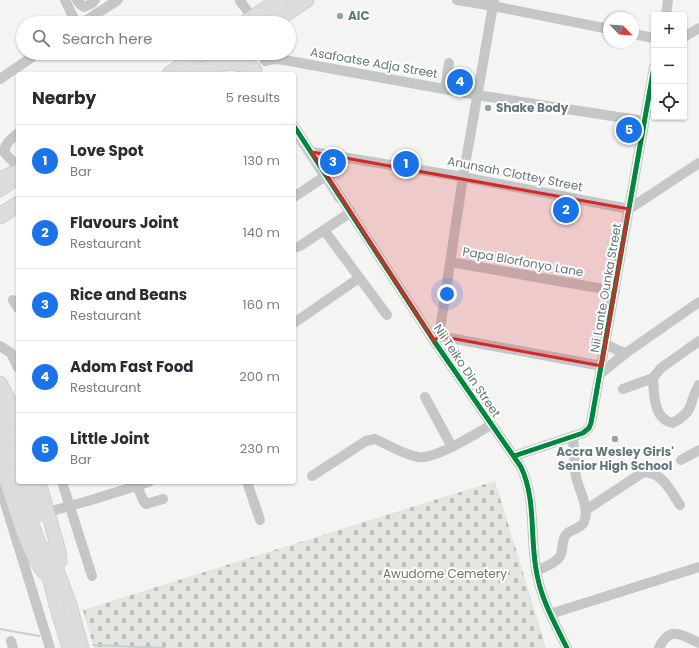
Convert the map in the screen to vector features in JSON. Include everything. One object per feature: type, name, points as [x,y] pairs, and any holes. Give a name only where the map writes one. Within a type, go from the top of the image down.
[{"type":"highway","points":[[261,16],[288,0]]},
{"type":"highway","points":[[282,16],[306,0]]},
{"type":"highway","points":[[258,16],[274,2]]},
{"type":"highway","points":[[173,72],[191,60]]},
{"type":"highway","points":[[198,72],[214,60]]},
{"type":"highway","points":[[199,72],[214,65],[235,62],[259,69]]},
{"type":"highway","points":[[0,180],[16,168]]},
{"type":"highway","points":[[0,216],[16,205]]},
{"type":"main road","points":[[0,190],[16,178]]},
{"type":"main road","points":[[0,208],[16,197]]},
{"type":"main road","points":[[0,383],[16,419]]},
{"type":"main road","points":[[0,407],[16,451]]},
{"type":"main road","points":[[0,433],[16,475]]},
{"type":"main road","points":[[0,461],[35,561],[53,574]]},
{"type":"main road","points":[[20,484],[47,555]]},
{"type":"main road","points":[[28,484],[65,615],[70,628],[82,648]]},
{"type":"main road","points":[[39,484],[59,551],[60,561],[53,574]]},
{"type":"main road","points":[[69,648],[70,628]]},
{"type":"street","points":[[64,0],[72,16]]},
{"type":"street","points":[[77,0],[84,7],[93,2],[98,13]]},
{"type":"street","points":[[93,16],[118,0]]},
{"type":"street","points":[[458,0],[494,3],[603,28]]},
{"type":"street","points":[[666,12],[668,0]]},
{"type":"street","points":[[240,1],[249,16]]},
{"type":"street","points":[[494,3],[463,177],[437,338],[602,370],[699,302]]},
{"type":"street","points":[[687,35],[699,28]]},
{"type":"street","points":[[639,35],[651,37]]},
{"type":"street","points":[[0,79],[28,60]]},
{"type":"street","points":[[249,60],[259,69]]},
{"type":"street","name":"Asafoatse Adja Street","points":[[259,69],[272,60]]},
{"type":"street","name":"Asafoatse Adja Street","points":[[284,60],[477,95],[644,121]]},
{"type":"street","points":[[445,89],[449,63]]},
{"type":"street","name":"Nii Lante Ounka Street","points":[[514,456],[586,431],[591,423],[602,370],[651,84]]},
{"type":"street","name":"Nii Teiko Din Street","points":[[296,129],[437,338],[491,425],[514,456],[525,475],[530,499],[536,571],[542,595],[567,648]]},
{"type":"street","points":[[16,135],[7,142],[4,152],[16,166]]},
{"type":"street","name":"Anunsah Clottey Street","points":[[312,152],[463,177],[629,209]]},
{"type":"street","points":[[629,209],[699,163]]},
{"type":"street","points":[[296,196],[327,175]]},
{"type":"street","points":[[296,247],[351,212]]},
{"type":"street","points":[[324,230],[387,315]]},
{"type":"street","name":"Papa Blorfonyo Lane","points":[[450,262],[615,291]]},
{"type":"street","points":[[296,322],[359,278]]},
{"type":"street","points":[[623,389],[653,378],[661,368],[699,341]]},
{"type":"street","points":[[606,344],[617,350],[626,352]]},
{"type":"street","points":[[0,346],[11,353],[16,364]]},
{"type":"street","points":[[653,378],[655,405],[661,416],[673,423],[690,409],[699,385]]},
{"type":"street","points":[[425,397],[452,447]]},
{"type":"street","points":[[312,476],[366,441],[375,439],[399,451],[419,457],[445,451],[491,425]]},
{"type":"street","points":[[536,571],[551,564],[560,557],[562,545],[566,535],[571,530],[579,528],[585,520],[586,510],[576,477],[573,436]]},
{"type":"street","points":[[681,460],[699,450]]},
{"type":"street","points":[[586,510],[642,473],[646,472],[664,481],[680,506]]},
{"type":"street","points":[[63,484],[92,576]]},
{"type":"street","points":[[48,512],[143,484]]},
{"type":"street","points":[[248,484],[260,520]]},
{"type":"street","points":[[0,486],[50,648]]},
{"type":"street","points":[[137,486],[146,504],[163,499]]},
{"type":"street","points":[[550,614],[699,567]]},
{"type":"street","points":[[659,648],[665,638],[672,634],[681,635],[699,643]]},
{"type":"highlighted area","points":[[312,152],[629,209],[602,366],[439,336],[434,341]]},
{"type":"green space","name":"Awudome Cemetery","points":[[495,481],[546,648],[94,648],[83,610]]},
{"type":"waterway","points":[[296,140],[320,176]]},
{"type":"waterway","points":[[324,181],[337,202]]},
{"type":"waterway","points":[[0,629],[39,636]]},
{"type":"waterway","points":[[93,645],[164,648]]},
{"type":"cycle path","points":[[514,456],[583,433],[589,428],[591,423],[651,84]]},
{"type":"cycle path","points":[[296,129],[434,341],[521,467],[526,479],[531,504],[534,556],[538,579],[548,609],[567,648]]},
{"type":"place","name":"AIC","points":[[340,16]]},
{"type":"place","name":"Adom Fast Food","points":[[460,82]]},
{"type":"place","name":"Shake Body","points":[[488,108]]},
{"type":"place","name":"Little Joint","points":[[629,130]]},
{"type":"place","name":"Rice and Beans","points":[[333,162]]},
{"type":"place","name":"Love Spot","points":[[406,164]]},
{"type":"place","name":"Flavours Joint","points":[[566,210]]},
{"type":"place","name":"Accra Wesley Girls' Senior High School","points":[[615,439]]}]
